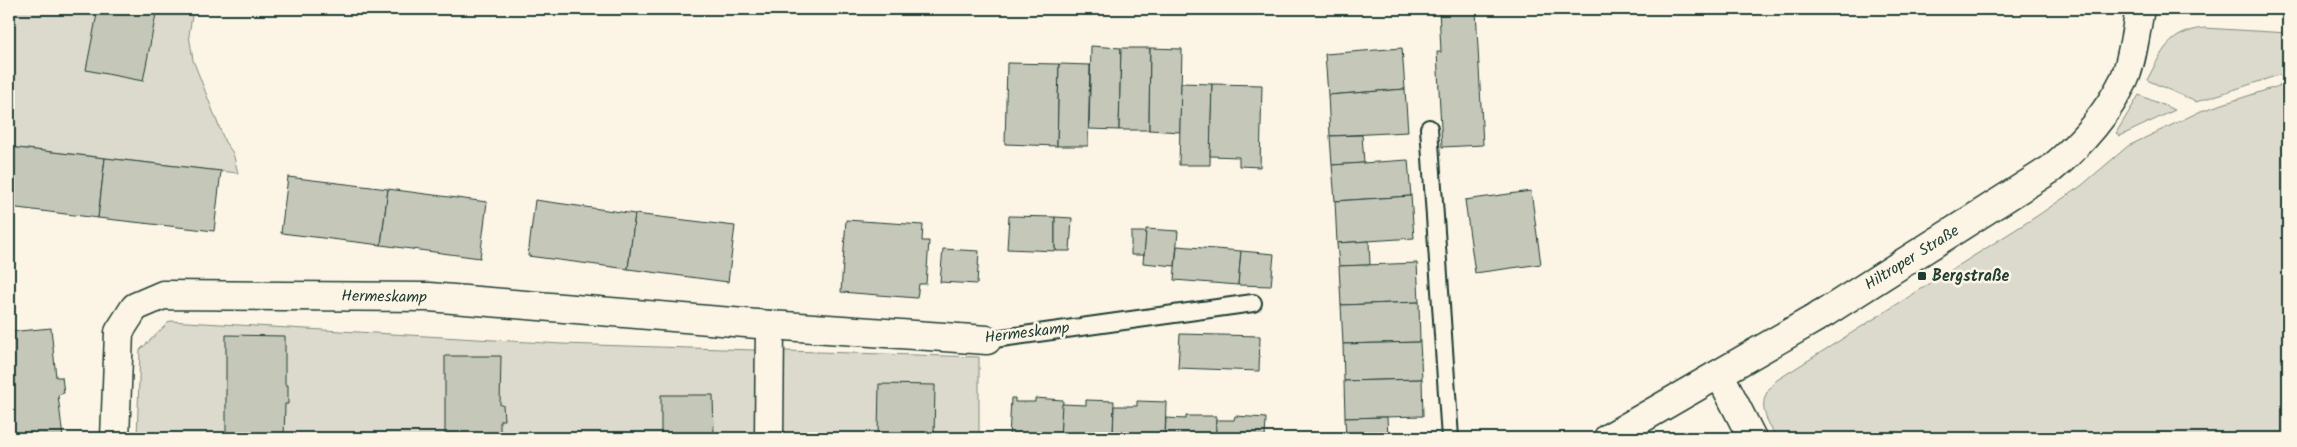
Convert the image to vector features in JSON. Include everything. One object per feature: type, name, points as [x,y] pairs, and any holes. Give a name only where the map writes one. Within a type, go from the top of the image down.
[{"type":"street","name":"Hiltroper Straße","points":[[1608,438],[1720,375],[1911,259],[2050,169],[2076,148],[2099,120],[2124,79],[2140,9]]},
{"type":"street","name":"Hermeskamp","points":[[115,438],[119,332],[135,307],[163,296],[429,298],[987,340]]},
{"type":"street","points":[[769,438],[770,325]]},
{"type":"street","points":[[1720,375],[1752,438]]},
{"type":"lane","points":[[1429,128],[1450,438]]},
{"type":"lane","name":"Hermeskamp","points":[[987,340],[1253,303]]},
{"type":"shaded area","points":[[9,9],[193,9],[189,35],[193,60],[225,142],[233,153],[238,173],[9,147]]},
{"type":"shaded area","points":[[2204,28],[2288,33],[2288,72],[2196,102],[2147,80],[2163,52],[2174,39],[2192,30]]},
{"type":"shaded area","points":[[2288,83],[2288,438],[1777,438],[1765,416],[1764,402],[1770,387],[1777,380],[2037,216],[2081,186],[2128,146],[2201,111]]},
{"type":"shaded area","points":[[2139,95],[2175,110],[2120,136],[2116,133]]},
{"type":"shaded area","points":[[170,321],[562,344],[979,357],[979,438],[137,438],[140,350]]},
{"type":"building","points":[[98,9],[157,9],[143,81],[86,70]]},
{"type":"building","points":[[1439,9],[1476,9],[1483,145],[1442,147],[1437,52],[1441,52]]},
{"type":"building","points":[[1091,46],[1121,48],[1119,130],[1089,129]]},
{"type":"building","points":[[1121,48],[1150,48],[1149,130],[1119,130]]},
{"type":"building","points":[[1150,48],[1182,49],[1180,132],[1149,130]]},
{"type":"building","points":[[1402,48],[1405,89],[1328,95],[1325,54]]},
{"type":"building","points":[[1007,63],[1059,64],[1057,146],[1005,144]]},
{"type":"building","points":[[1059,64],[1090,65],[1088,146],[1057,146]]},
{"type":"building","points":[[1181,83],[1212,84],[1210,165],[1179,165]]},
{"type":"building","points":[[1212,84],[1262,85],[1260,167],[1239,166],[1239,157],[1210,156]]},
{"type":"building","points":[[1405,89],[1408,132],[1330,136],[1328,95]]},
{"type":"building","points":[[1362,135],[1364,163],[1332,165],[1330,136]]},
{"type":"building","points":[[9,147],[105,158],[98,218],[9,207]]},
{"type":"building","points":[[105,158],[221,171],[214,231],[98,218]]},
{"type":"building","points":[[1408,160],[1411,196],[1335,201],[1332,165]]},
{"type":"building","points":[[288,177],[388,189],[381,245],[281,233]]},
{"type":"building","points":[[388,189],[487,202],[480,258],[381,245]]},
{"type":"building","points":[[1531,191],[1541,264],[1475,273],[1465,200]]},
{"type":"building","points":[[1411,196],[1414,238],[1337,243],[1335,201]]},
{"type":"building","points":[[535,200],[635,214],[628,269],[528,256]]},
{"type":"building","points":[[635,214],[735,226],[728,282],[628,269]]},
{"type":"building","points":[[1009,216],[1055,217],[1055,248],[1057,251],[1007,249]]},
{"type":"building","points":[[1055,217],[1072,218],[1070,251],[1057,251],[1055,248]]},
{"type":"building","points":[[846,220],[923,225],[922,241],[929,241],[926,284],[919,284],[917,298],[841,292]]},
{"type":"building","points":[[1146,229],[1178,231],[1175,266],[1143,263]]},
{"type":"building","points":[[1131,232],[1146,232],[1144,255],[1131,255]]},
{"type":"building","points":[[1369,241],[1370,265],[1339,266],[1337,243]]},
{"type":"building","points":[[1177,246],[1241,251],[1238,285],[1174,280]]},
{"type":"building","points":[[943,249],[979,251],[977,284],[940,282]]},
{"type":"building","points":[[1241,251],[1274,254],[1271,286],[1238,285]]},
{"type":"building","points":[[1417,263],[1419,302],[1341,305],[1339,266]]},
{"type":"building","points":[[1419,302],[1420,342],[1343,344],[1341,305]]},
{"type":"building","points":[[51,328],[56,377],[62,377],[64,393],[58,395],[63,438],[9,438],[9,332]]},
{"type":"building","points":[[1180,334],[1260,336],[1259,371],[1178,368]]},
{"type":"building","points":[[226,335],[285,336],[285,385],[288,385],[288,404],[285,404],[284,438],[226,438]]},
{"type":"building","points":[[1420,342],[1422,379],[1344,381],[1343,344]]},
{"type":"building","points":[[445,356],[501,356],[500,405],[503,405],[504,420],[500,420],[500,438],[445,438]]},
{"type":"building","points":[[1422,379],[1423,416],[1345,418],[1344,381]]},
{"type":"building","points":[[879,384],[935,385],[934,438],[874,438],[874,435],[878,435]]},
{"type":"building","points":[[661,395],[713,395],[714,436],[716,438],[661,438]]},
{"type":"building","points":[[1011,398],[1015,398],[1015,402],[1035,402],[1035,398],[1063,400],[1060,438],[1009,438]]},
{"type":"building","points":[[1086,400],[1114,401],[1113,438],[1060,438],[1062,404],[1086,405]]},
{"type":"building","points":[[1137,401],[1166,402],[1165,438],[1113,438],[1114,406],[1137,406]]},
{"type":"building","points":[[1186,416],[1216,416],[1216,438],[1165,438],[1166,418],[1186,419]]},
{"type":"building","points":[[1235,416],[1266,418],[1265,438],[1216,438],[1216,420],[1234,420]]},
{"type":"building","points":[[1387,417],[1388,438],[1346,438],[1345,418]]},
{"type":"place","name":"Bergstraße","points":[[1922,276]]}]
